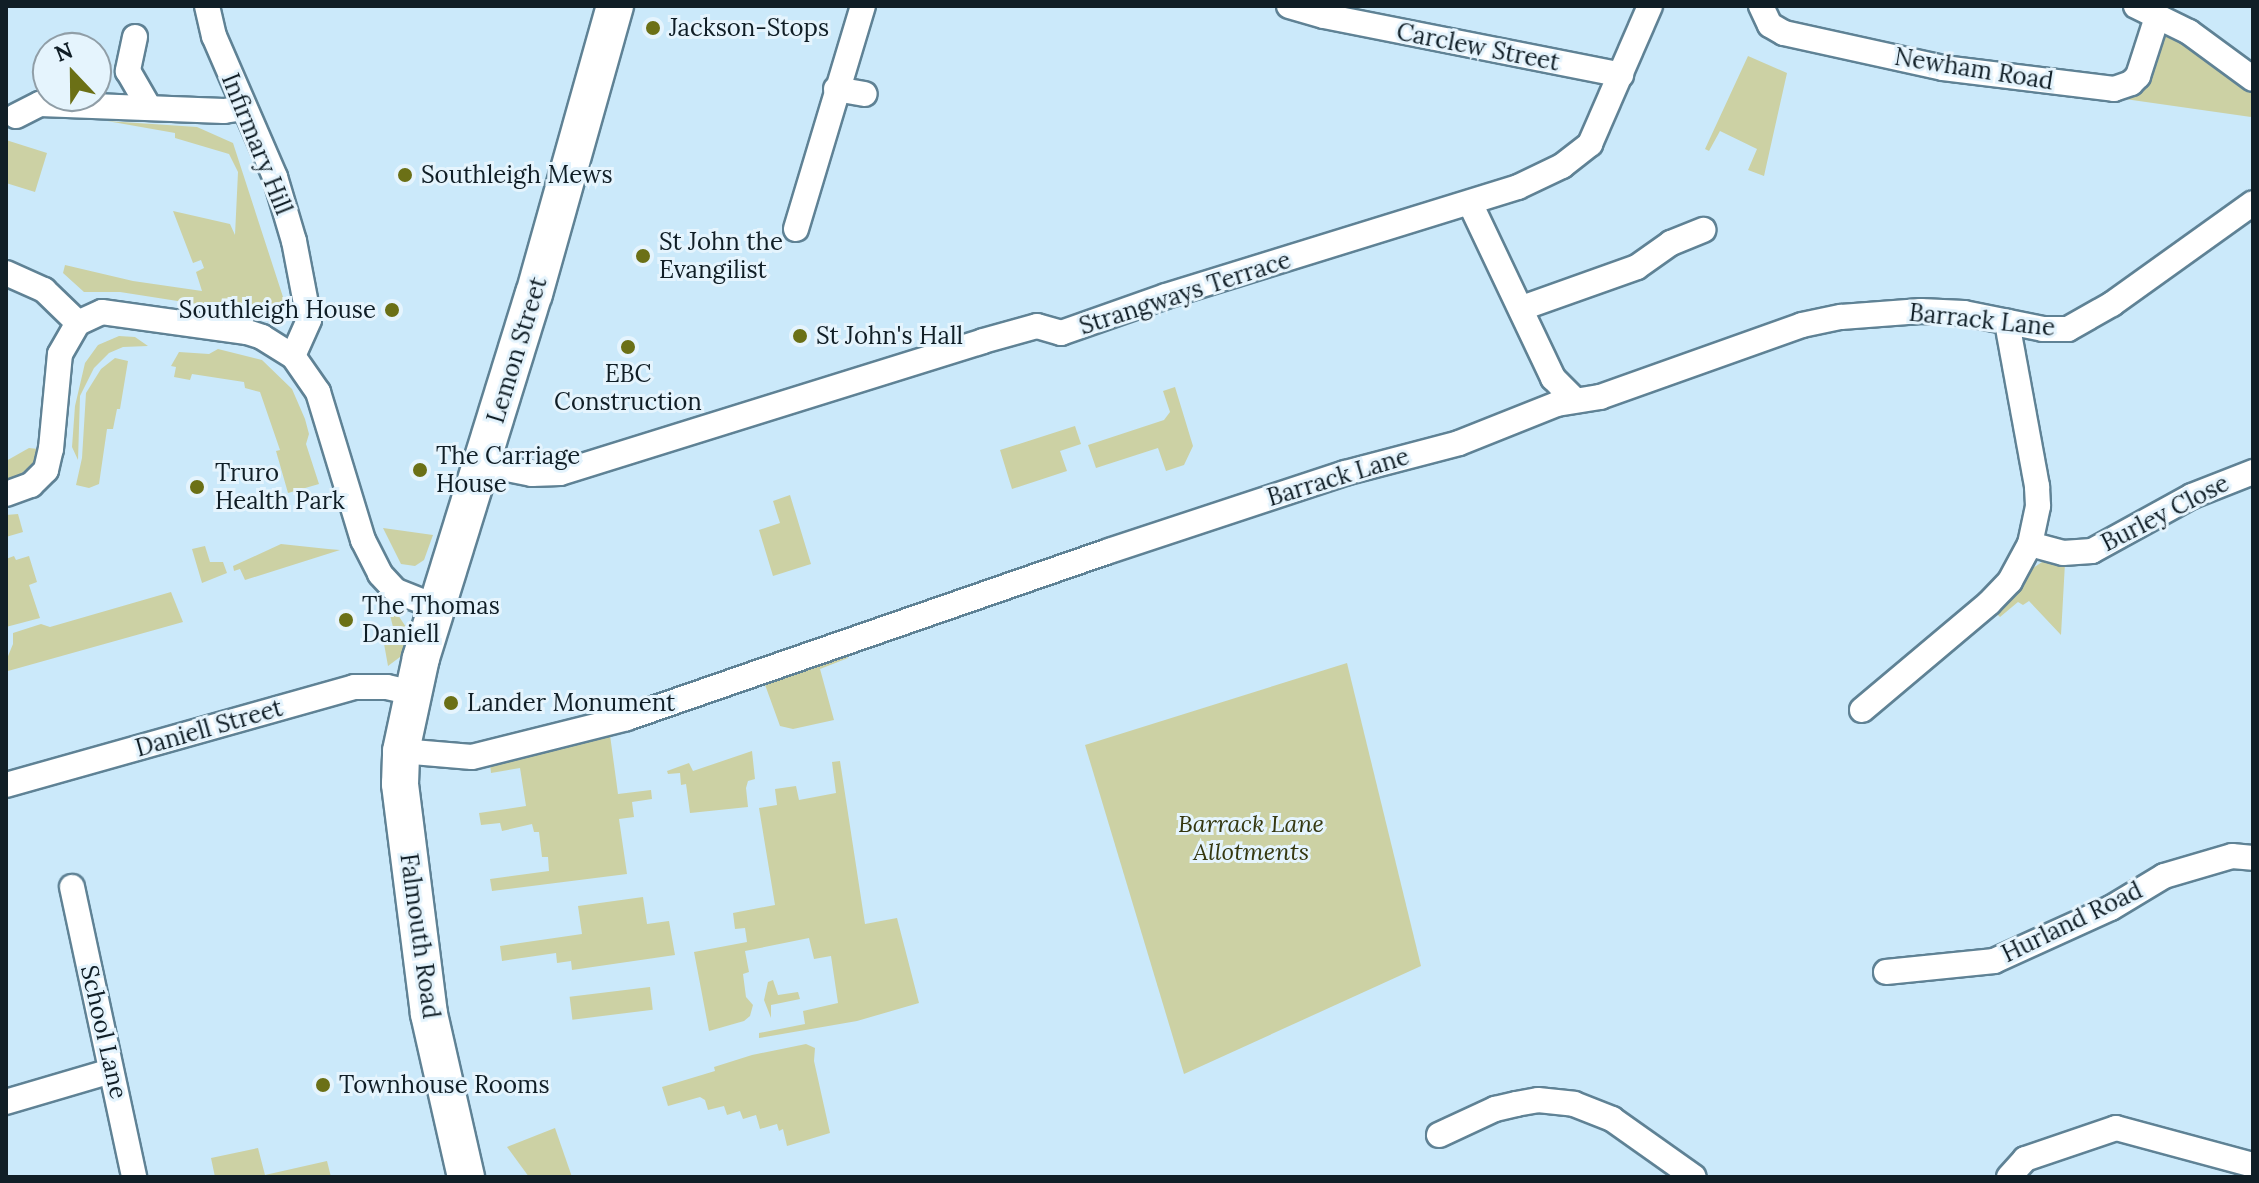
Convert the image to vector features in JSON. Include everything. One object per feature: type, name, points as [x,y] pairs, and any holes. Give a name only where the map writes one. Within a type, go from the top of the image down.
[{"type":"street","name":"Infirmary Hill","points":[[207,6],[214,36],[275,177],[309,307],[307,328],[293,356]]},
{"type":"street","name":"Lemon Street","points":[[414,693],[615,6]]},
{"type":"street","points":[[796,229],[863,6]]},
{"type":"street","name":"Carclew Street","points":[[1289,6],[1324,16],[1621,75]]},
{"type":"street","name":"Strangways Terrace","points":[[482,464],[532,474],[560,473],[983,341],[1037,326],[1061,333],[1166,296],[1518,187],[1562,166],[1590,144],[1650,6]]},
{"type":"street","name":"Newham Road","points":[[1761,6],[1770,25],[1784,33],[1943,68],[2114,89],[2131,83],[2138,76],[2146,12],[2189,32],[2253,79]]},
{"type":"street","points":[[135,37],[128,71],[148,105]]},
{"type":"street","points":[[836,89],[865,94]]},
{"type":"street","points":[[16,116],[40,104],[148,105],[224,111],[244,108]]},
{"type":"street","points":[[1470,203],[1553,378],[1574,399]]},
{"type":"street","name":"Barrack Lane","points":[[401,751],[472,757],[627,718],[1306,486],[1415,452],[1459,443],[1574,399],[1600,397],[1786,330],[1841,317],[1921,311],[1964,313],[2055,331],[2082,323],[2253,203]]},
{"type":"street","points":[[1522,308],[1637,267],[1671,243],[1704,230]]},
{"type":"street","points":[[6,273],[44,290],[78,323]]},
{"type":"street","points":[[6,494],[31,485],[46,470],[51,449],[60,354],[78,323],[102,312],[247,332],[262,337],[293,356],[318,392],[353,512],[374,564],[396,591],[439,608]]},
{"type":"street","points":[[1862,710],[1989,603],[2010,581],[2030,544],[2038,506],[2037,486],[2007,322]]},
{"type":"street","name":"Burley Close","points":[[2030,544],[2063,553],[2092,551],[2192,496],[2253,472]]},
{"type":"street","name":"Daniell Street","points":[[6,785],[354,687],[387,687],[414,693]]},
{"type":"street","name":"Falmouth Road","points":[[414,693],[401,751],[402,796],[429,1014],[466,1177]]},
{"type":"street","name":"Hurland Road","points":[[1886,972],[1994,961],[2111,908],[2164,876],[2232,856],[2253,858]]},
{"type":"street","name":"School Lane","points":[[72,887],[134,1177]]},
{"type":"street","points":[[6,1102],[111,1071]]},
{"type":"street","points":[[1439,1135],[1495,1109],[1538,1100],[1557,1101],[1590,1108],[1612,1119],[1694,1177]]},
{"type":"street","points":[[2009,1177],[2025,1159],[2116,1128],[2253,1165]]},
{"type":"green space","points":[[2170,33],[2253,90],[2251,117],[2118,98],[2162,36]]},
{"type":"green space","points":[[1748,56],[1787,73],[1764,176],[1748,170],[1757,149],[1720,131],[1709,151],[1705,149]]},
{"type":"green space","points":[[107,121],[197,127],[233,143],[284,300],[279,314],[274,316],[120,292],[84,292],[63,273],[65,265],[133,281],[202,291],[196,272],[204,268],[201,260],[193,263],[173,211],[230,224],[235,235],[238,172],[229,154],[175,138],[175,133]]},
{"type":"green space","points":[[6,140],[47,153],[35,192],[6,183]]},
{"type":"green space","points":[[119,336],[135,337],[148,346],[123,347],[109,353],[94,368],[80,396],[78,460],[72,447],[75,406],[85,363],[98,345]]},
{"type":"green space","points":[[218,349],[262,360],[292,389],[305,419],[309,434],[306,444],[319,484],[288,493],[276,451],[280,450],[260,392],[245,388],[244,382],[192,374],[190,380],[174,377],[176,367],[171,366],[179,352],[209,354]]},
{"type":"green space","points":[[115,358],[128,361],[120,409],[117,409],[113,429],[107,429],[99,484],[89,488],[76,485],[82,458],[86,393],[101,369]]},
{"type":"green space","points":[[1175,387],[1193,446],[1184,465],[1166,471],[1158,448],[1096,468],[1088,445],[1164,420],[1170,412],[1163,391]]},
{"type":"green space","points":[[1075,426],[1081,444],[1060,451],[1067,471],[1012,489],[1000,450]]},
{"type":"green space","points":[[29,448],[38,449],[34,462],[19,476],[6,480],[6,461]]},
{"type":"green space","points":[[790,495],[811,564],[773,576],[759,530],[780,523],[773,501]]},
{"type":"green space","points":[[18,514],[23,532],[6,537],[6,515]]},
{"type":"green space","points":[[383,528],[433,535],[424,560],[415,566],[401,564]]},
{"type":"green space","points":[[281,544],[340,550],[245,580],[240,569],[234,571],[233,566]]},
{"type":"green space","points":[[205,546],[210,562],[223,562],[227,573],[202,583],[192,549]]},
{"type":"green space","points":[[14,556],[16,560],[29,556],[37,582],[29,585],[40,618],[6,627],[6,559]]},
{"type":"green space","points":[[2042,562],[2065,563],[2061,635],[2029,601],[2023,605],[2018,602],[2000,617],[1996,613],[2016,592],[2030,570]]},
{"type":"green space","points":[[171,592],[183,622],[8,671],[6,661],[13,644],[13,633],[41,624],[50,627]]},
{"type":"green space","points":[[396,612],[408,630],[409,639],[400,657],[388,666],[383,638],[395,635],[390,615]]},
{"type":"green space","points":[[845,651],[848,658],[820,669],[834,720],[793,729],[780,726],[764,682]]},
{"type":"green space","name":"Barrack Lane Allotments","points":[[1347,663],[1421,966],[1184,1074],[1085,745]]},
{"type":"green space","points":[[610,735],[618,794],[651,790],[652,799],[632,802],[634,817],[619,819],[627,874],[492,891],[490,879],[549,871],[548,857],[542,857],[539,832],[534,832],[532,824],[502,831],[500,823],[481,825],[479,813],[526,806],[520,768],[491,773],[490,763]]},
{"type":"green space","points":[[752,751],[755,779],[748,781],[746,788],[748,807],[690,813],[686,784],[681,785],[680,773],[668,774],[667,771],[689,763],[693,771]]},
{"type":"green space","points":[[840,761],[865,924],[897,918],[919,1003],[857,1021],[759,1038],[759,1033],[805,1024],[803,1011],[838,1003],[831,956],[814,959],[809,938],[745,951],[749,972],[743,974],[746,997],[753,1005],[750,1016],[744,1021],[709,1031],[694,952],[747,942],[745,928],[735,929],[733,913],[775,905],[759,808],[777,805],[775,789],[796,786],[799,800],[836,793],[832,762]]},
{"type":"green space","points":[[643,897],[647,924],[669,921],[675,955],[572,970],[571,961],[557,963],[556,953],[502,961],[500,946],[582,934],[578,906]]},
{"type":"green space","points":[[773,980],[778,995],[798,992],[800,999],[771,1005],[771,1018],[764,1000],[768,982]]},
{"type":"green space","points":[[650,987],[653,1010],[572,1020],[570,997]]},
{"type":"green space","points":[[806,1044],[815,1048],[814,1061],[830,1133],[787,1146],[783,1129],[779,1131],[777,1124],[760,1129],[756,1115],[743,1119],[740,1111],[727,1115],[724,1106],[708,1110],[705,1100],[700,1097],[668,1106],[662,1087],[715,1071],[714,1067],[752,1055]]},
{"type":"green space","points":[[555,1128],[572,1177],[529,1177],[507,1147]]},
{"type":"green space","points":[[258,1148],[265,1175],[327,1161],[331,1177],[215,1177],[211,1158]]},
{"type":"place","name":"Jackson-Stops","points":[[653,28]]},
{"type":"place","name":"Southleigh Mews","points":[[405,175]]},
{"type":"place","name":"St John the Evangilist","points":[[643,256]]},
{"type":"place","name":"Southleigh House","points":[[392,310]]},
{"type":"place","name":"St John's Hall","points":[[800,336]]},
{"type":"place","name":"EBC Construction","points":[[628,347]]},
{"type":"place","name":"The Carriage House","points":[[420,470]]},
{"type":"place","name":"Truro Health Park","points":[[197,487]]},
{"type":"place","name":"The Thomas Daniell","points":[[346,620]]},
{"type":"place","name":"Lander Monument","points":[[451,703]]},
{"type":"place","name":"Townhouse Rooms","points":[[323,1085]]}]
